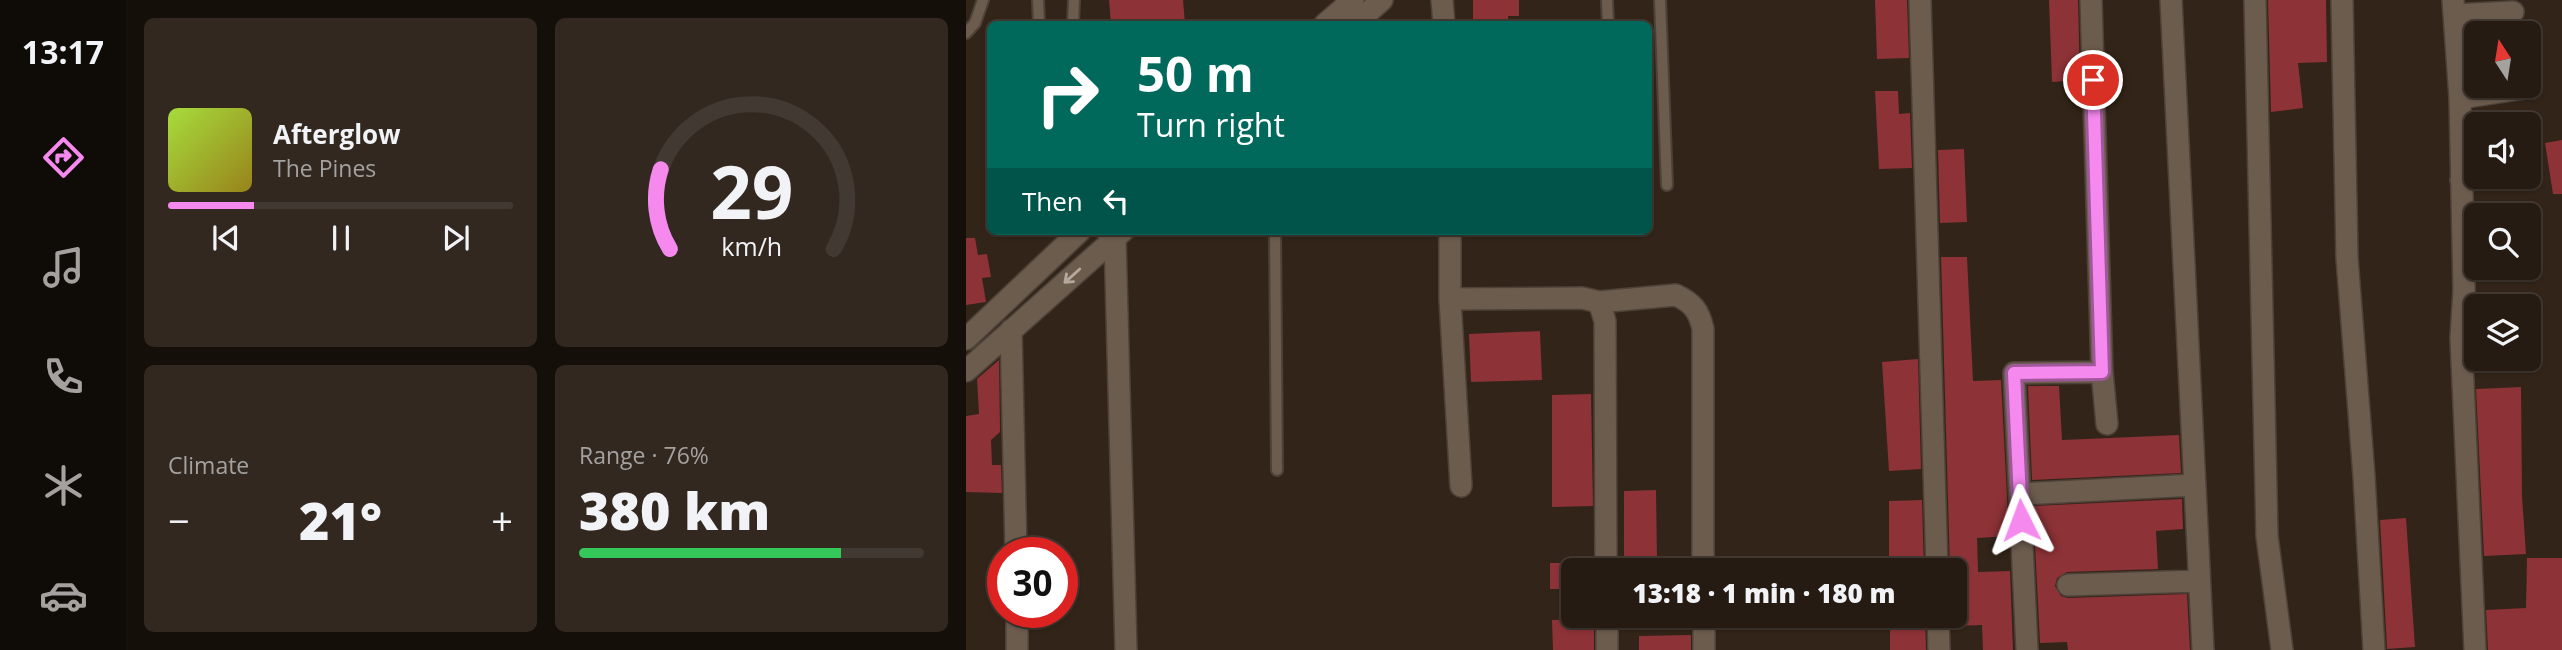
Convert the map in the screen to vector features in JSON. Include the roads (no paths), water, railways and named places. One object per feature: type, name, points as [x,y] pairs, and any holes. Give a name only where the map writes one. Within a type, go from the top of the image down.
[{"type":"street","points":[[1328,21],[1353,0]]},
{"type":"street","points":[[1358,21],[1382,0]]},
{"type":"street","points":[[1442,0],[1444,21]]},
{"type":"street","points":[[1920,0],[1937,558]]},
{"type":"street","points":[[2091,0],[2102,372],[2107,424]]},
{"type":"street","points":[[2178,0],[2171,0],[2203,650]]},
{"type":"street","points":[[2255,0],[2267,536],[2282,650]]},
{"type":"street","points":[[2342,0],[2347,258],[2374,650]]},
{"type":"street","points":[[2465,294],[2460,98],[2453,7],[2513,12]]},
{"type":"street","points":[[2460,98],[2464,97]]},
{"type":"street","points":[[966,339],[1074,235]]},
{"type":"street","points":[[966,371],[1113,235]]},
{"type":"street","points":[[1115,235],[1126,650]]},
{"type":"street","points":[[1450,235],[1450,299],[1461,486]]},
{"type":"street","points":[[1450,299],[1582,298],[1599,302],[1676,295],[1688,300],[1699,311],[1703,329],[1703,558]]},
{"type":"street","points":[[1599,302],[1605,321],[1606,558]]},
{"type":"street","points":[[1011,330],[1016,537]]},
{"type":"street","points":[[2470,371],[2475,650]]},
{"type":"street","points":[[2027,650],[2014,373],[2102,372]]},
{"type":"street","points":[[2020,494],[2195,485]]},
{"type":"street","points":[[2068,585],[2199,581]]},
{"type":"street","points":[[1017,628],[1017,650]]},
{"type":"street","points":[[1607,628],[1607,650]]},
{"type":"street","points":[[1703,628],[1704,650]]},
{"type":"street","points":[[1938,628],[1939,650]]},
{"type":"lane","points":[[966,33],[975,23],[983,0]]},
{"type":"lane","points":[[1038,0],[1039,21]]},
{"type":"lane","points":[[1073,21],[1074,0]]},
{"type":"lane","points":[[1607,0],[1608,21]]},
{"type":"lane","points":[[1660,0],[1667,186]]},
{"type":"lane","points":[[1275,235],[1277,470]]}]
